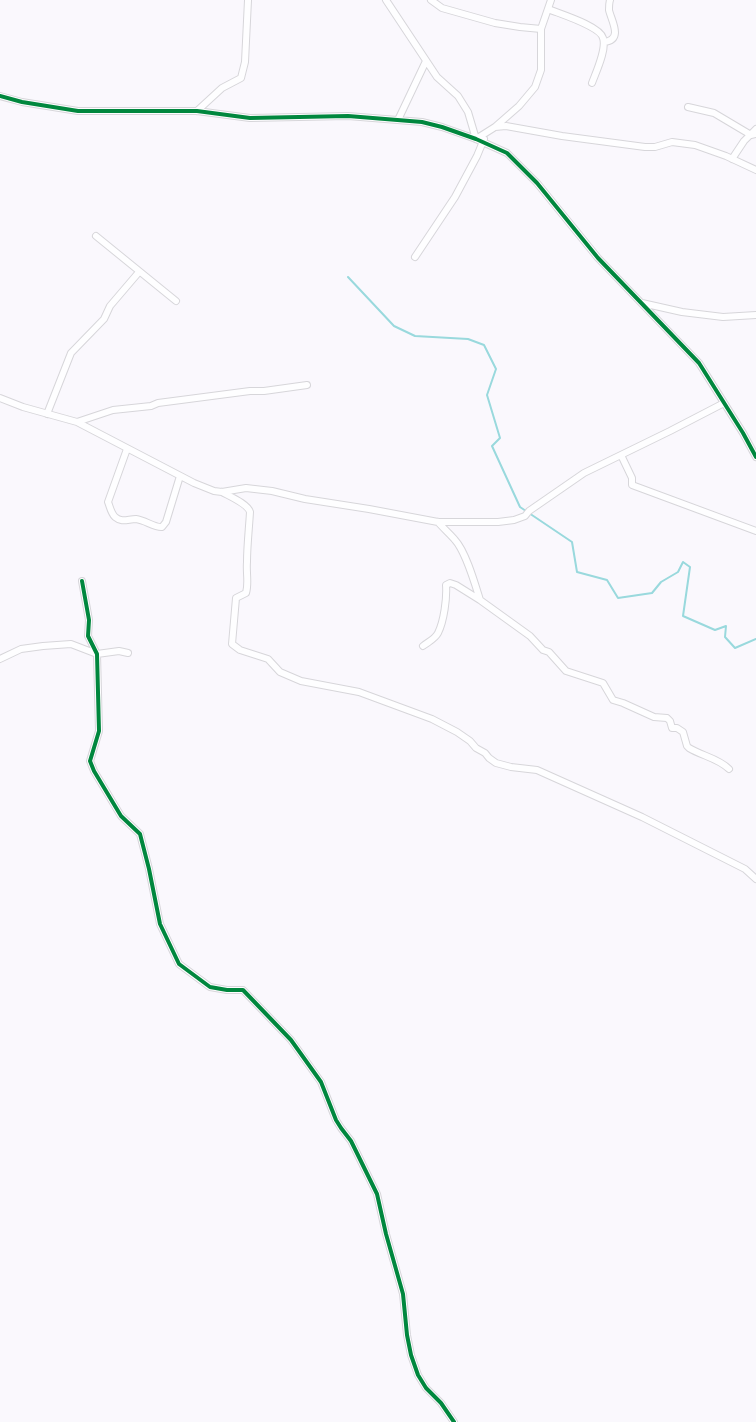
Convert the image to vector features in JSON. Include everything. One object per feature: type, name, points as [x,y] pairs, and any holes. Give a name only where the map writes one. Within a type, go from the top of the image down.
[{"type":"street","points":[[197,110],[222,88],[241,78],[245,62],[248,0]]},
{"type":"street","points":[[386,0],[437,77],[458,96],[468,112],[476,139]]},
{"type":"street","points":[[431,0],[442,8],[495,24],[541,29]]},
{"type":"street","points":[[476,139],[495,127],[519,106],[535,88],[541,70],[541,29],[552,0]]},
{"type":"street","points":[[604,42],[608,42],[615,32],[615,25],[609,10],[610,0]]},
{"type":"street","points":[[548,9],[599,31],[603,36],[603,51],[592,83]]},
{"type":"street","points":[[398,120],[426,61]]},
{"type":"street","points":[[0,96],[22,102],[78,111],[197,110],[250,118],[348,116],[422,122],[442,126],[507,153],[537,183],[598,258],[699,363],[756,457]]},
{"type":"street","points":[[688,107],[714,113],[754,135]]},
{"type":"street","points":[[495,127],[506,126],[562,136],[645,147],[672,142],[695,145],[756,170]]},
{"type":"street","points":[[732,159],[744,142],[754,135],[756,129]]},
{"type":"street","points":[[415,257],[455,197],[488,132]]},
{"type":"street","points":[[96,236],[176,301]]},
{"type":"street","points":[[47,414],[71,353],[104,319],[110,306],[139,272]]},
{"type":"street","points":[[642,303],[682,312],[723,317],[756,316]]},
{"type":"street","points":[[77,422],[113,410],[151,406],[158,403],[250,391],[264,391],[307,386]]},
{"type":"street","points":[[0,398],[47,414],[77,422],[180,476],[214,491],[222,492],[246,488],[272,491],[305,499],[438,522],[498,522],[514,520],[527,514],[584,472],[621,455],[724,402]]},
{"type":"street","points":[[127,449],[108,502],[115,517],[125,521],[135,519],[148,522],[158,528],[162,527],[166,522],[180,476]]},
{"type":"street","points":[[621,455],[632,478],[632,485],[756,532]]},
{"type":"street","points":[[222,492],[245,506],[250,512],[246,569],[248,587],[246,593],[236,598],[232,644],[240,650],[268,659],[280,672],[301,681],[359,692],[432,719],[457,732],[496,763],[511,767],[537,770],[544,773],[642,817],[745,869],[756,879]]},
{"type":"street","points":[[438,522],[459,546],[480,600]]},
{"type":"street","points":[[82,581],[89,620],[88,636],[97,654],[99,730],[90,760],[94,770],[121,816],[140,834],[160,924],[178,964],[210,987],[227,990],[243,990],[291,1040],[321,1082],[336,1120],[351,1142],[377,1194],[386,1234],[404,1294],[407,1335],[411,1355],[418,1375],[426,1388],[441,1403],[454,1422]]},
{"type":"street","points":[[423,646],[438,634],[447,595],[446,585],[450,583],[456,585],[480,600],[530,636],[543,650],[549,652],[566,671],[602,683],[613,700],[654,717],[667,718],[670,721],[672,728],[676,728],[682,732],[689,748],[724,764],[729,769]]},
{"type":"street","points":[[0,659],[21,649],[72,644],[97,654],[119,651],[128,653]]},
{"type":"waterway","points":[[348,277],[394,326],[415,336],[468,339],[484,345],[496,369],[487,395],[500,438],[492,446],[520,507],[572,542],[577,572],[607,580],[618,598],[652,593],[661,582],[678,572],[683,562],[690,567],[683,616],[715,630],[726,626],[725,637],[735,648],[756,639]]},
{"type":"cycle path","points":[[0,96],[22,102],[78,111],[197,111],[250,118],[348,116],[422,122],[442,127],[476,139],[507,153],[537,183],[598,258],[699,363],[743,433],[756,457]]},
{"type":"cycle path","points":[[82,581],[89,620],[88,636],[97,654],[99,731],[90,761],[94,771],[121,816],[140,834],[160,924],[179,964],[210,987],[227,990],[243,990],[291,1040],[321,1082],[336,1120],[351,1141],[377,1194],[386,1234],[403,1294],[407,1335],[411,1355],[418,1375],[426,1388],[441,1403],[454,1422]]}]
